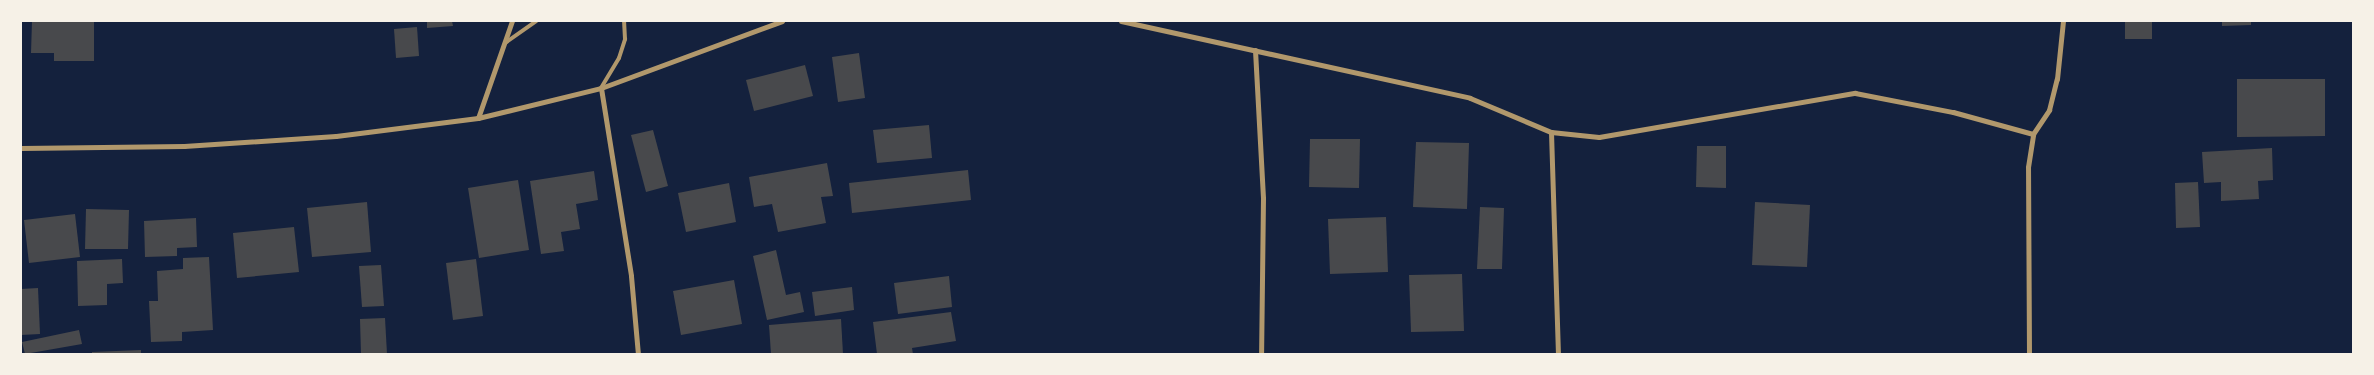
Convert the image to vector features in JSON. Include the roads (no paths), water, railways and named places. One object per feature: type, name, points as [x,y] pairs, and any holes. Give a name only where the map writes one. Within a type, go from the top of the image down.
[{"type":"street","points":[[478,118],[512,21]]},
{"type":"street","points":[[21,148],[194,145],[336,136],[478,118],[601,88],[782,21]]},
{"type":"street","points":[[1121,21],[1470,98],[1551,132],[1599,137],[1646,132],[1814,97],[1855,93],[2033,134]]},
{"type":"street","points":[[2029,354],[2028,168],[2033,134],[2053,95],[2063,21]]},
{"type":"street","points":[[1255,50],[1263,198],[1261,354]]},
{"type":"street","points":[[601,88],[628,256],[638,354]]},
{"type":"street","points":[[1551,132],[1558,354]]},
{"type":"lane","points":[[503,44],[536,21]]},
{"type":"lane","points":[[601,88],[619,58],[624,21]]}]
